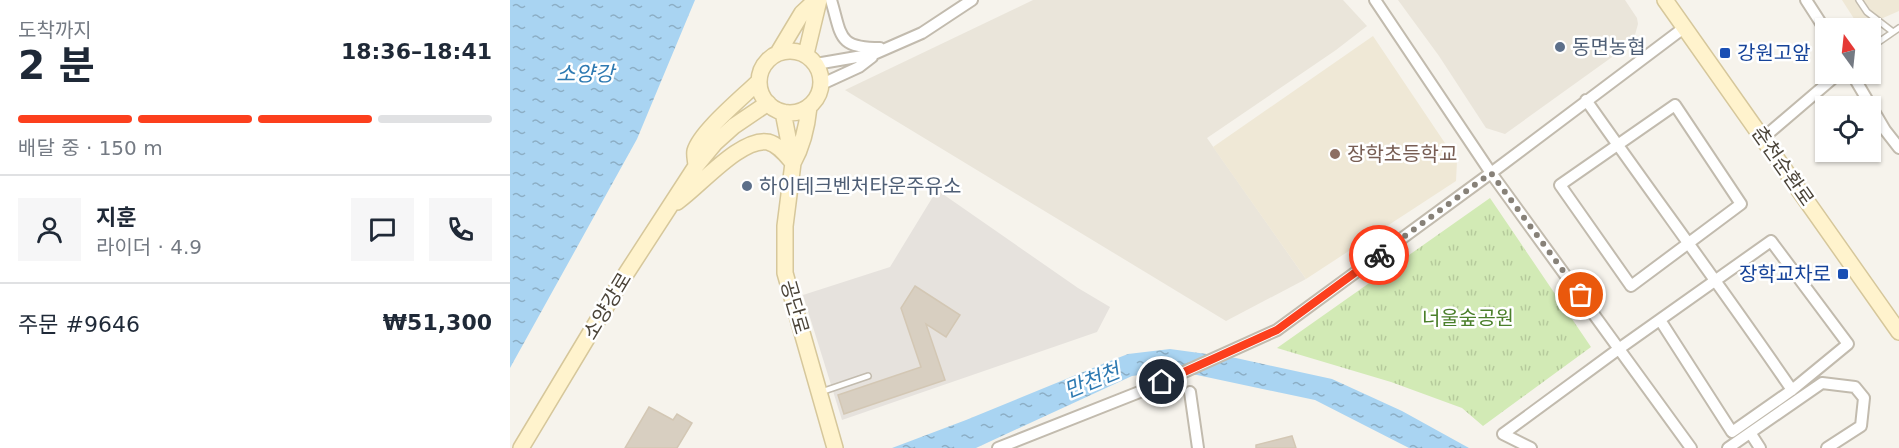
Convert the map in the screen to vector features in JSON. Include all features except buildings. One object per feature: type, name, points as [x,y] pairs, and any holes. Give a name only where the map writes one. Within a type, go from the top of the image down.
[{"type":"street","points":[[778,53],[792,50],[811,59],[820,70],[822,84],[818,97],[809,107],[797,112],[783,112],[768,103],[762,95],[759,81],[762,67],[778,53],[802,13],[817,0]]},
{"type":"street","points":[[811,59],[817,0]]},
{"type":"street","points":[[831,0],[837,27],[846,41],[851,45],[864,48],[887,48]]},
{"type":"street","points":[[822,84],[859,68],[874,54],[922,33],[972,0]]},
{"type":"street","points":[[1375,0],[1491,173],[1691,448]]},
{"type":"street","name":"춘천순환로","points":[[1665,0],[1899,332]]},
{"type":"street","points":[[1806,0],[1818,18]]},
{"type":"street","points":[[998,448],[1142,391],[1277,330],[1685,27]]},
{"type":"street","points":[[811,59],[874,54]]},
{"type":"street","name":"소양강로","points":[[696,166],[695,152],[713,125],[759,81]]},
{"type":"street","points":[[1763,138],[1826,84]]},
{"type":"street","points":[[1858,84],[1885,130],[1899,148]]},
{"type":"street","points":[[1586,100],[1688,244],[1716,279],[1792,390]]},
{"type":"street","name":"소양강로","points":[[521,448],[622,280],[696,166],[715,143],[734,126],[768,103]]},
{"type":"street","points":[[1675,105],[1741,204],[1630,286],[1560,185],[1617,144],[1675,105]]},
{"type":"street","name":"공단로","points":[[792,163],[804,136],[809,107]]},
{"type":"street","name":"공단로","points":[[783,112],[792,163],[785,226],[785,273],[835,448]]},
{"type":"street","points":[[671,206],[694,190],[726,160],[747,145],[757,141],[773,144],[792,163]]},
{"type":"street","points":[[1531,448],[1503,434],[1620,348],[1771,241],[1848,344],[1792,390],[1732,432],[1660,320]]},
{"type":"street","points":[[1728,448],[1822,383],[1855,387],[1864,398],[1861,426],[1827,448]]},
{"type":"street","points":[[1190,392],[1198,448]]},
{"type":"street","points":[[1751,434],[1760,448]]},
{"type":"lane","points":[[1859,0],[1867,12],[1896,30],[1881,40]]},
{"type":"lane","points":[[819,393],[868,376]]},
{"type":"shaded area","points":[[1033,0],[1343,0],[1367,26],[1336,50],[1207,138],[1306,279],[1226,321],[845,90]]},
{"type":"shaded area","points":[[1398,0],[1625,0],[1637,18],[1638,24],[1633,42],[1505,134],[1486,128],[1439,56]]},
{"type":"shaded area","points":[[1842,0],[1899,0],[1899,11],[1881,19],[1854,18]]},
{"type":"shaded area","name":"장학초등학교","points":[[1373,36],[1457,161],[1456,181],[1306,279],[1213,147]]},
{"type":"shaded area","points":[[937,190],[1078,288],[1110,307],[1097,332],[842,420],[803,295],[890,267]]},
{"type":"green space","name":"너울숲공원","points":[[1490,198],[1591,347],[1483,426],[1462,408],[1391,382],[1277,348]]},
{"type":"water","name":"소양강","points":[[510,0],[695,0],[637,139],[510,368]]},
{"type":"water","name":"만천천","points":[[1170,349],[1236,358],[1332,379],[1402,411],[1469,448],[1409,448],[1315,400],[1197,375],[1166,372],[1132,376],[976,448],[892,448],[1128,354]]},
{"type":"way so far","points":[[1379,255],[1491,173],[1581,295]]},
{"type":"place","name":"동면농협","points":[[1560,47]]},
{"type":"place","name":"강원고앞","points":[[1725,53]]},
{"type":"place","name":"장학초등학교","points":[[1335,154]]},
{"type":"place","name":"하이테크벤처타운주유소","points":[[747,186]]},
{"type":"place","name":"장학교차로","points":[[1843,274]]},
{"type":"route","points":[[1162,382],[1277,330],[1379,255]]}]
